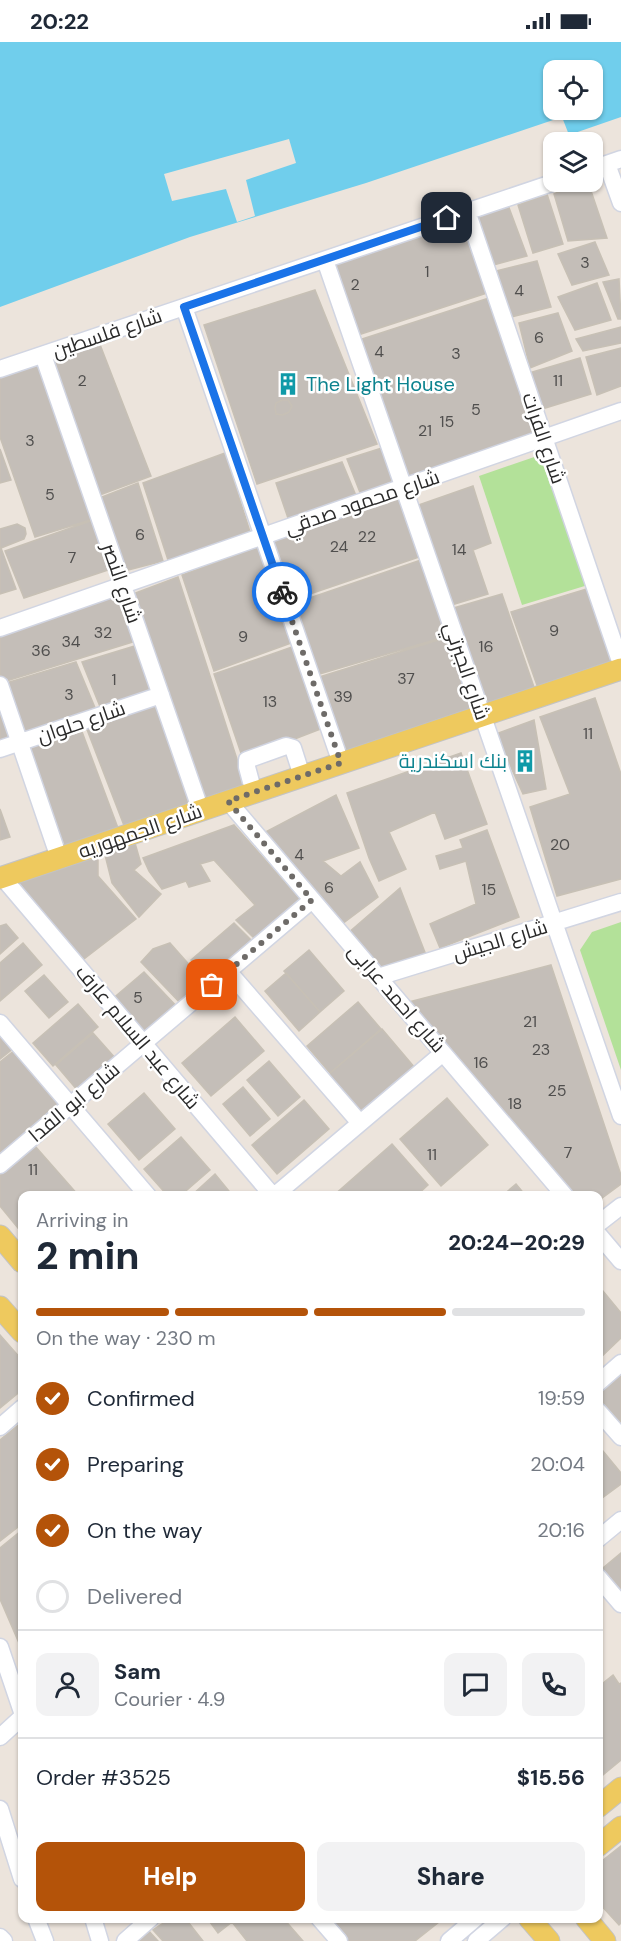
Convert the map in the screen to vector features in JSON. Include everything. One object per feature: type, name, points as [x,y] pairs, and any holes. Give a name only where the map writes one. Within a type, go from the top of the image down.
[{"type":"main road","name":"شارع الجمهوريه","points":[[1,878],[621,669]]},
{"type":"main road","points":[[0,1236],[13,1257]]},
{"type":"main road","points":[[0,1307],[18,1327]]},
{"type":"main road","points":[[603,1803],[621,1788]]},
{"type":"main road","points":[[603,1842],[621,1827]]},
{"type":"main road","points":[[534,1923],[549,1941]]},
{"type":"main road","points":[[590,1923],[605,1941]]},
{"type":"street","points":[[607,164],[621,203]]},
{"type":"street","name":"شارع فلسطين","points":[[0,369],[543,186]]},
{"type":"street","name":"شارع الفرات","points":[[467,211],[621,664]]},
{"type":"street","name":"شارع الجبرتي","points":[[325,260],[621,1116]]},
{"type":"street","points":[[184,307],[341,763]]},
{"type":"street","name":"شارع النصر","points":[[43,355],[201,810]]},
{"type":"street","name":"شارع محمود صدقي","points":[[0,628],[621,411]]},
{"type":"street","points":[[0,685],[59,858]]},
{"type":"street","name":"شارع حلوان","points":[[0,749],[161,695]]},
{"type":"street","points":[[254,793],[247,760],[286,746],[292,748],[303,776]]},
{"type":"street","name":"شارع احمد عرابى","points":[[228,801],[562,1191]]},
{"type":"street","name":"شارع عبد السلام عارف","points":[[1,878],[270,1191]]},
{"type":"street","name":"شارع ابو الفدا","points":[[0,1165],[312,900]]},
{"type":"street","name":"شارع الجيش","points":[[378,977],[621,902]]},
{"type":"street","points":[[228,971],[360,1123]]},
{"type":"street","points":[[0,1023],[144,1191]]},
{"type":"street","points":[[280,1191],[443,1053]]},
{"type":"street","points":[[603,1220],[621,1206]]},
{"type":"street","points":[[603,1240],[621,1261]]},
{"type":"street","points":[[603,1379],[621,1363]]},
{"type":"street","points":[[0,1427],[18,1411]]},
{"type":"street","points":[[603,1417],[621,1437]]},
{"type":"street","points":[[603,1535],[621,1520]]},
{"type":"street","points":[[603,1583],[621,1604]]},
{"type":"street","points":[[0,1647],[18,1700]]},
{"type":"street","points":[[0,1737],[18,1721]]},
{"type":"street","points":[[0,1809],[18,1867]]},
{"type":"street","points":[[38,1923],[45,1941]]},
{"type":"street","points":[[95,1923],[100,1941]]},
{"type":"street","points":[[125,1941],[146,1923]]},
{"type":"street","points":[[324,1923],[339,1941]]},
{"type":"street","points":[[449,1941],[470,1923]]},
{"type":"street","points":[[476,1941],[497,1923]]},
{"type":"street","points":[[0,1936],[4,1941]]},
{"type":"green space","points":[[543,454],[588,585],[522,605],[479,476]]},
{"type":"green space","points":[[621,922],[621,1070],[580,950],[592,932]]},
{"type":"water","points":[[0,42],[621,42],[621,117],[578,132],[568,132],[563,120],[603,120],[603,60],[543,60],[543,120],[553,120],[366,183],[190,237],[0,307]]},
{"type":"pier","points":[[289,139],[296,163],[246,180],[255,216],[237,222],[226,189],[172,201],[164,174]]},
{"type":"building","points":[[591,192],[607,238],[568,241],[554,194]]},
{"type":"building","points":[[547,194],[563,244],[533,253],[518,205]]},
{"type":"building","points":[[508,205],[527,256],[493,265],[474,217]]},
{"type":"building","points":[[464,220],[487,293],[358,335],[333,264]]},
{"type":"building","points":[[595,242],[609,275],[572,285],[558,254]]},
{"type":"building","points":[[537,261],[551,307],[511,317],[496,271]]},
{"type":"building","points":[[619,279],[621,319],[618,319],[603,282]]},
{"type":"building","points":[[597,283],[611,320],[575,330],[558,297]]},
{"type":"building","name":"The Light House","points":[[315,290],[377,444],[257,484],[204,325]]},
{"type":"building","points":[[489,298],[535,434],[407,478],[359,340]]},
{"type":"building","points":[[558,313],[572,351],[530,368],[519,323]]},
{"type":"building","points":[[621,327],[621,343],[583,351],[576,339]]},
{"type":"building","points":[[99,342],[151,476],[97,496],[48,357]]},
{"type":"building","points":[[621,348],[621,386],[597,395],[586,357]]},
{"type":"building","points":[[42,358],[97,518],[35,537],[0,437],[0,373]]},
{"type":"building","points":[[580,358],[591,394],[542,409],[529,373]]},
{"type":"building","points":[[288,400],[292,406],[289,412],[283,415],[276,414],[276,403]]},
{"type":"building","points":[[382,448],[396,484],[361,495],[347,459]]},
{"type":"building","points":[[0,449],[11,480],[0,483]]},
{"type":"building","points":[[225,453],[251,535],[169,563],[143,483]]},
{"type":"building","points":[[342,462],[357,498],[289,521],[276,483]]},
{"type":"building","points":[[138,483],[163,561],[124,571],[97,499]]},
{"type":"building","points":[[473,486],[491,543],[473,550],[488,594],[448,606],[413,507]]},
{"type":"building","points":[[402,493],[422,556],[292,600],[268,539]]},
{"type":"building","points":[[96,519],[114,568],[24,598],[5,551]]},
{"type":"building","points":[[17,524],[25,528],[24,539],[1,548],[16,589],[0,594],[0,529]]},
{"type":"building","points":[[258,547],[291,643],[214,671],[182,575]]},
{"type":"building","points":[[421,560],[448,636],[316,675],[292,604]]},
{"type":"building","points":[[178,577],[247,790],[206,802],[133,594]]},
{"type":"building","points":[[590,588],[615,664],[538,688],[511,612]]},
{"type":"building","points":[[120,592],[136,641],[3,682],[0,673],[0,631]]},
{"type":"building","points":[[502,594],[535,690],[485,709],[450,609]]},
{"type":"building","points":[[448,637],[478,714],[344,756],[316,678]]},
{"type":"building","points":[[138,645],[156,693],[101,709],[82,662]]},
{"type":"building","points":[[295,646],[323,728],[243,759],[214,674]]},
{"type":"building","points":[[76,662],[96,710],[21,739],[3,684]]},
{"type":"building","points":[[0,689],[18,742],[0,748]]},
{"type":"building","points":[[595,698],[621,774],[621,879],[557,896],[530,807],[570,794],[540,717]]},
{"type":"building","points":[[158,702],[193,805],[125,828],[86,727]]},
{"type":"building","name":"بنك اسكندرية","points":[[534,720],[546,789],[523,794],[496,734]]},
{"type":"building","points":[[81,729],[118,828],[64,848],[28,748]]},
{"type":"building","points":[[461,753],[487,824],[445,839],[435,812],[389,832],[406,869],[379,881],[347,793]]},
{"type":"building","points":[[336,795],[359,848],[323,861],[341,876],[360,862],[378,897],[342,924],[258,836]]},
{"type":"building","points":[[0,809],[10,837],[0,840]]},
{"type":"building","points":[[234,825],[301,900],[255,939],[236,920],[255,905],[214,860],[200,864],[210,881],[189,887],[186,881],[162,889],[143,858]]},
{"type":"building","points":[[487,830],[519,917],[440,948],[430,924],[476,904],[466,861],[440,869],[436,856],[463,848],[460,840]]},
{"type":"building","points":[[135,843],[141,864],[134,870],[161,894],[139,917],[112,883],[104,851]]},
{"type":"building","points":[[98,852],[98,876],[136,919],[80,962],[13,883]]},
{"type":"building","points":[[400,888],[426,955],[376,970],[348,933]]},
{"type":"building","points":[[234,923],[253,942],[210,979],[191,960]]},
{"type":"building","points":[[6,924],[18,938],[0,954],[0,926]]},
{"type":"building","points":[[23,943],[42,965],[0,1001],[0,963]]},
{"type":"building","points":[[170,943],[208,986],[184,1007],[141,962],[153,949]]},
{"type":"building","points":[[309,950],[344,991],[320,1012],[284,971]]},
{"type":"building","points":[[551,965],[621,1175],[621,1184],[603,1197],[603,1191],[567,1191],[409,1002]]},
{"type":"building","points":[[144,972],[180,1010],[142,1041],[111,1000]]},
{"type":"building","points":[[286,973],[320,1012],[299,1031],[265,991]]},
{"type":"building","points":[[44,975],[68,1002],[49,1018],[25,991]]},
{"type":"building","points":[[358,1002],[381,1029],[330,1073],[307,1046]]},
{"type":"building","points":[[78,1004],[98,1027],[53,1066],[33,1043]]},
{"type":"building","points":[[235,1017],[264,1051],[211,1096],[182,1063]]},
{"type":"building","points":[[382,1029],[415,1068],[362,1114],[328,1075]]},
{"type":"building","points":[[0,1031],[14,1048],[0,1059]]},
{"type":"building","points":[[93,1033],[116,1059],[78,1091],[56,1065]]},
{"type":"building","points":[[15,1050],[64,1106],[0,1158],[0,1062]]},
{"type":"building","points":[[269,1061],[300,1097],[278,1116],[247,1080]]},
{"type":"building","points":[[243,1087],[270,1119],[250,1136],[223,1104]]},
{"type":"building","points":[[144,1093],[175,1129],[139,1160],[108,1124]]},
{"type":"building","points":[[447,1098],[488,1145],[441,1186],[400,1139]]},
{"type":"building","points":[[304,1100],[329,1129],[277,1174],[252,1145]]},
{"type":"building","points":[[181,1137],[210,1170],[186,1191],[164,1191],[144,1169]]},
{"type":"building","points":[[392,1144],[428,1185],[421,1191],[339,1191]]},
{"type":"building","points":[[35,1146],[75,1191],[18,1191],[18,1228],[0,1206],[0,1170]]},
{"type":"building","points":[[215,1174],[229,1191],[196,1191]]},
{"type":"building","points":[[516,1184],[522,1191],[508,1191]]},
{"type":"building","points":[[603,1291],[621,1313],[621,1338],[603,1355]]},
{"type":"building","points":[[0,1335],[18,1355],[18,1393],[0,1408]]},
{"type":"building","points":[[621,1373],[621,1424],[603,1403],[603,1389]]},
{"type":"building","points":[[18,1425],[18,1527],[0,1541],[0,1440]]},
{"type":"building","points":[[603,1451],[621,1473],[621,1484],[603,1497]]},
{"type":"building","points":[[18,1533],[18,1641],[0,1599],[0,1548]]},
{"type":"building","points":[[621,1553],[621,1599],[603,1578],[603,1568]]},
{"type":"building","points":[[613,1675],[619,1684],[621,1683],[621,1760],[603,1775],[603,1683]]},
{"type":"building","points":[[621,1846],[621,1923],[619,1925],[603,1907],[603,1860]]},
{"type":"building","points":[[164,1923],[189,1923],[203,1941],[163,1941],[153,1930]]},
{"type":"building","points":[[211,1923],[231,1923],[218,1933]]},
{"type":"building","points":[[233,1923],[287,1923],[303,1941],[247,1941]]},
{"type":"building","points":[[329,1923],[438,1923],[415,1941],[345,1941]]},
{"type":"building","points":[[147,1929],[158,1941],[132,1941]]},
{"type":"way so far","points":[[212,985],[312,900],[228,801],[341,763],[282,592]]},
{"type":"place","name":"The Light House","points":[[288,384]]},
{"type":"place","name":"بنك اسكندرية","points":[[525,761]]},
{"type":"route","points":[[282,592],[184,307],[447,218]]}]
